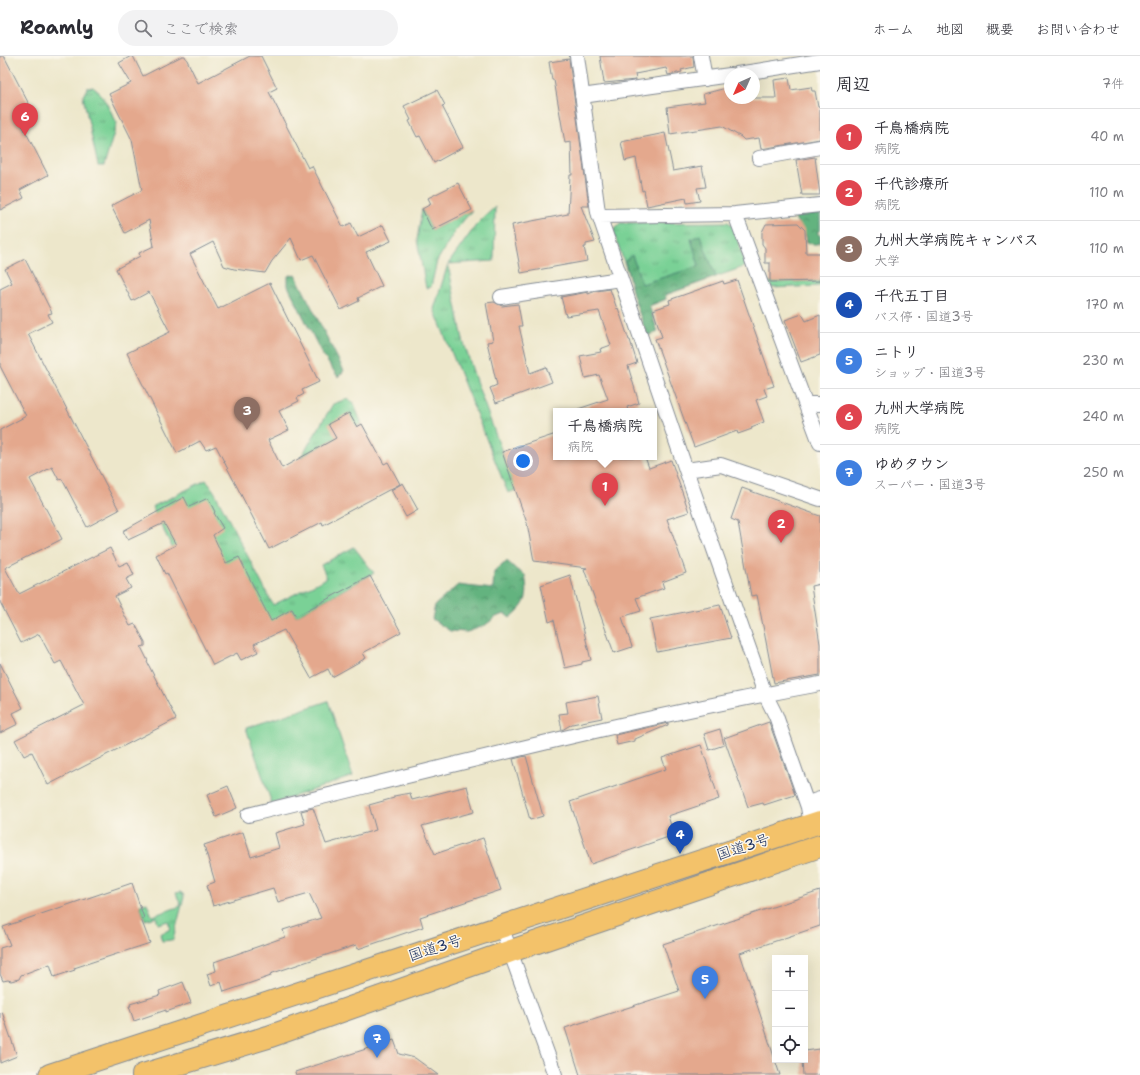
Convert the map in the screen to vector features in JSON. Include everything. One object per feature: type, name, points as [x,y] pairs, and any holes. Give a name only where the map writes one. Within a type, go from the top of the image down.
[{"type":"highway","name":"国道3号","points":[[50,1075],[502,926],[817,818]]},
{"type":"highway","name":"国道3号","points":[[143,1075],[268,1037],[511,951],[820,846]]},
{"type":"street","points":[[577,56],[600,216],[620,280],[765,694],[776,716],[808,807],[817,818]]},
{"type":"street","points":[[702,56],[705,79]]},
{"type":"street","points":[[760,70],[820,61]]},
{"type":"street","points":[[582,96],[724,76]]},
{"type":"street","points":[[759,158],[820,147]]},
{"type":"street","points":[[600,216],[735,214],[820,205]]},
{"type":"street","points":[[735,214],[820,443]]},
{"type":"street","points":[[500,297],[620,280]]},
{"type":"street","points":[[806,404],[820,404]]},
{"type":"street","points":[[686,470],[720,465],[820,499]]},
{"type":"street","points":[[248,815],[594,731],[765,694],[820,684]]},
{"type":"street","points":[[817,818],[816,805],[814,801],[820,799]]},
{"type":"street","points":[[502,926],[555,1075]]},
{"type":"green space","points":[[93,87],[102,95],[117,123],[104,166],[98,166],[83,96],[87,88]]},
{"type":"green space","points":[[495,207],[494,261],[448,264],[477,224]]},
{"type":"green space","points":[[422,209],[432,230],[472,210],[455,231],[437,261],[431,287],[426,288],[417,240]]},
{"type":"green space","points":[[820,213],[820,231],[817,232],[820,236],[820,243],[815,244],[807,242],[806,236],[794,217]]},
{"type":"green space","points":[[728,222],[733,226],[746,266],[665,295],[666,299],[649,306],[658,332],[637,300],[613,230],[620,223]]},
{"type":"green space","points":[[700,235],[716,277],[665,295],[666,299],[649,306],[658,332],[647,336],[633,295],[625,261],[632,255],[642,284],[699,266],[691,239]]},
{"type":"green space","points":[[448,264],[463,340],[476,381],[516,490],[508,493],[434,309]]},
{"type":"green space","points":[[295,274],[344,371],[338,377],[322,354],[288,286],[288,276]]},
{"type":"green space","points":[[820,281],[820,286],[769,288],[767,282]]},
{"type":"green space","points":[[347,399],[353,402],[362,424],[301,457],[333,404]]},
{"type":"green space","points":[[206,480],[214,491],[273,605],[327,578],[321,565],[354,547],[374,573],[296,616],[292,609],[250,637],[172,547],[152,507]]},
{"type":"green space","points":[[507,561],[525,575],[527,589],[523,604],[510,618],[505,614],[496,617],[484,626],[467,632],[450,631],[432,619],[435,605],[458,585],[493,589],[494,572]]},
{"type":"green space","points":[[328,701],[353,776],[272,804],[246,728]]},
{"type":"green space","points":[[180,892],[184,897],[173,940],[162,941],[160,934],[171,929],[168,921],[158,924],[156,917],[145,920],[140,905],[147,903],[152,916],[181,906],[176,893]]},
{"type":"building","points":[[0,56],[4,56],[32,110],[18,117],[48,175],[20,190],[24,198],[0,210]]},
{"type":"building","points":[[133,56],[143,76],[182,56],[185,56],[198,83],[250,56],[261,56],[277,88],[269,92],[308,168],[312,166],[343,227],[351,223],[358,237],[383,225],[391,241],[366,252],[382,286],[358,298],[359,301],[341,310],[313,255],[301,260],[291,238],[272,261],[265,273],[234,269],[224,266],[213,242],[190,254],[218,309],[270,283],[319,382],[302,390],[304,394],[297,398],[299,401],[279,411],[289,430],[268,440],[282,468],[336,438],[328,424],[349,413],[357,427],[362,424],[384,464],[388,462],[400,484],[323,525],[322,522],[269,549],[216,446],[206,450],[200,441],[177,453],[127,353],[170,332],[149,292],[132,301],[116,269],[140,256],[139,253],[154,246],[149,220],[125,233],[111,206],[142,190],[132,140],[109,94],[131,83],[119,63]]},
{"type":"building","points":[[600,56],[693,56],[694,67],[681,70],[682,72],[668,75],[666,68],[635,74],[636,80],[604,83]]},
{"type":"building","points":[[569,59],[589,206],[581,206],[595,242],[586,244],[586,247],[584,247],[587,261],[521,273],[512,225],[568,214],[570,175],[572,175],[571,142],[565,143],[554,80],[552,80],[549,62]]},
{"type":"building","points":[[789,78],[791,90],[811,87],[812,91],[815,91],[818,107],[820,107],[820,139],[761,149],[759,138],[744,140],[722,126],[670,134],[667,107],[705,102],[703,94],[724,89],[724,104],[760,104],[760,98],[776,98],[774,80]]},
{"type":"building","points":[[437,90],[445,105],[442,106],[463,147],[434,163],[420,136],[417,137],[404,106]]},
{"type":"building","points":[[665,133],[673,171],[702,166],[706,187],[697,188],[700,201],[687,203],[686,198],[647,206],[644,190],[642,191],[636,158],[625,161],[621,142]]},
{"type":"building","points":[[815,157],[820,195],[802,195],[796,160]]},
{"type":"building","points":[[458,183],[472,210],[432,230],[422,209],[431,204],[428,198]]},
{"type":"building","points":[[798,223],[805,230],[806,253],[820,253],[820,281],[770,282],[770,263],[765,263],[765,248],[762,244],[762,232],[766,224]]},
{"type":"building","points":[[25,259],[52,313],[48,314],[52,322],[28,334],[119,510],[87,527],[62,479],[59,480],[52,467],[30,479],[62,539],[5,568],[19,594],[110,548],[119,566],[128,562],[134,575],[126,579],[131,588],[115,596],[130,626],[135,624],[145,642],[145,646],[141,647],[148,661],[147,662],[176,719],[48,785],[32,752],[24,756],[15,740],[84,705],[61,661],[55,664],[39,634],[21,643],[0,602],[0,430],[26,416],[0,366],[0,289],[12,283],[5,269]]},
{"type":"building","points":[[737,280],[774,386],[764,389],[767,396],[756,400],[764,422],[751,427],[752,429],[738,434],[737,431],[694,447],[655,339],[662,337],[653,310],[670,304],[669,300],[723,281],[724,284]]},
{"type":"building","points":[[610,289],[630,340],[637,363],[628,366],[639,403],[627,408],[581,408],[608,399],[599,375],[585,378],[580,356],[601,352],[600,349],[611,345],[599,311],[566,316],[561,297],[588,292],[588,294]]},
{"type":"building","points":[[494,302],[502,306],[518,304],[522,326],[519,326],[530,373],[546,367],[552,382],[496,403],[490,388],[497,385],[487,342],[493,341],[486,303]]},
{"type":"building","points":[[802,314],[806,321],[820,315],[820,355],[801,362],[785,320]]},
{"type":"building","points":[[553,435],[553,460],[646,460],[649,468],[671,460],[689,512],[667,519],[686,573],[662,582],[664,588],[636,598],[641,611],[622,617],[632,647],[614,653],[584,569],[587,568],[534,561],[527,523],[502,452]]},
{"type":"building","points":[[403,483],[418,510],[406,517],[391,490]]},
{"type":"building","points":[[742,488],[820,516],[820,584],[811,586],[820,644],[820,675],[774,683],[757,595],[751,596],[738,522],[731,519]]},
{"type":"building","points":[[184,497],[189,507],[208,498],[215,512],[214,513],[223,528],[213,535],[226,563],[239,557],[271,621],[292,609],[296,616],[370,576],[401,632],[363,653],[366,658],[332,677],[328,669],[311,678],[284,630],[254,644],[258,652],[241,660],[237,653],[213,665],[167,573],[165,574],[156,555],[176,545],[164,523],[128,540],[123,531]]},
{"type":"building","points":[[570,575],[591,660],[565,668],[554,620],[549,622],[541,585]]},
{"type":"building","points":[[720,605],[731,638],[657,652],[650,619]]},
{"type":"building","points":[[0,663],[23,708],[13,713],[18,724],[0,733]]},
{"type":"building","points":[[598,696],[602,718],[572,724],[562,730],[559,714],[568,713],[566,702]]},
{"type":"building","points":[[769,722],[795,795],[764,805],[763,803],[748,807],[724,738]]},
{"type":"building","points":[[668,723],[668,725],[635,739],[635,741],[617,745],[615,735]]},
{"type":"building","points":[[720,729],[724,745],[709,750],[704,734]]},
{"type":"building","points":[[701,745],[719,799],[668,816],[674,835],[591,864],[570,802],[666,769],[662,758]]},
{"type":"building","points":[[526,756],[543,816],[530,820],[513,759]]},
{"type":"building","points":[[228,786],[237,808],[216,817],[207,795]]},
{"type":"building","points":[[467,786],[474,812],[422,826],[435,854],[483,838],[501,890],[420,917],[423,927],[358,949],[356,945],[270,974],[271,976],[224,992],[221,982],[211,986],[207,974],[216,971],[214,962],[285,937],[283,930],[321,918],[309,893],[278,902],[273,888],[213,906],[207,885],[215,882],[204,845],[243,832],[251,857],[279,848],[275,833],[305,824],[301,811],[313,808],[326,844],[376,830],[369,805],[394,798],[394,796],[410,793],[412,800]]},
{"type":"building","points":[[132,883],[144,918],[141,919],[150,943],[74,968],[75,970],[54,977],[50,964],[21,975],[19,979],[3,981],[0,974],[0,948],[10,945],[3,927]]},
{"type":"building","points":[[820,891],[820,926],[740,953],[772,1051],[772,1063],[776,1063],[780,1075],[580,1075],[565,1028],[679,991],[663,944]]},
{"type":"building","points":[[183,982],[191,1003],[134,1021],[129,1006],[131,1006],[130,1004],[160,995],[159,991]]},
{"type":"building","points":[[2,1012],[17,1056],[0,1063],[0,1013]]},
{"type":"building","points":[[394,1040],[399,1054],[415,1058],[438,1075],[296,1075],[295,1072]]},
{"type":"building","points":[[820,1049],[820,1075],[803,1075],[802,1063],[808,1063],[808,1051]]},
{"type":"place","name":"九州大学病院","points":[[25,136]]},
{"type":"place","name":"九州大学病院キャンパス","points":[[247,430]]},
{"type":"place","name":"千鳥橋病院","points":[[605,506]]},
{"type":"place","name":"千代診療所","points":[[781,543]]},
{"type":"place","name":"千代五丁目","points":[[680,854]]},
{"type":"place","name":"ニトリ","points":[[705,999]]},
{"type":"place","name":"ゆめタウン","points":[[377,1058]]}]
